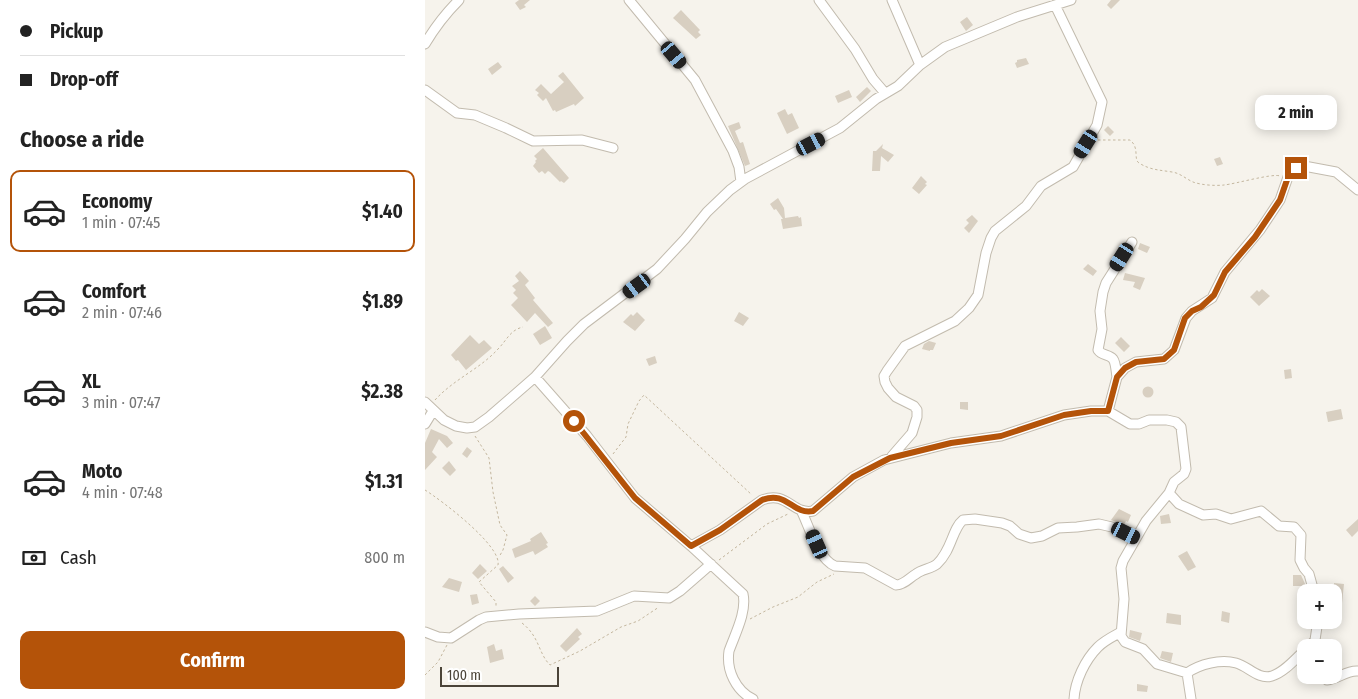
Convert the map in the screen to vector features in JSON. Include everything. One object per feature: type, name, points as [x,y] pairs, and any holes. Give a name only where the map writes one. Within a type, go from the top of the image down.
[{"type":"street","points":[[425,44],[439,21],[459,0]]},
{"type":"street","points":[[629,0],[695,80],[733,151],[739,167],[741,182]]},
{"type":"street","points":[[819,0],[855,49],[873,79],[885,93]]},
{"type":"street","points":[[892,0],[921,65]]},
{"type":"street","points":[[425,424],[429,407],[444,420],[456,426],[471,428],[489,417],[535,377],[584,324],[657,269],[707,212],[741,182],[765,167],[840,128],[885,93],[898,86],[945,46],[1017,17],[1071,0]]},
{"type":"street","points":[[890,458],[912,432],[917,417],[917,410],[914,406],[893,394],[888,388],[884,376],[887,371],[905,346],[955,321],[969,308],[978,295],[986,253],[995,232],[1026,206],[1041,186],[1073,167],[1097,125],[1102,102],[1055,5]]},
{"type":"street","points":[[425,90],[457,113],[470,114],[484,119],[533,141],[582,140],[613,148]]},
{"type":"street","points":[[1117,377],[1125,368],[1136,362],[1164,359],[1174,350],[1185,318],[1214,295],[1225,272],[1255,237],[1280,200],[1286,182],[1296,168],[1304,166],[1337,172],[1358,190]]},
{"type":"street","points":[[1108,411],[1117,377],[1114,360],[1099,353],[1097,348],[1102,328],[1101,300],[1106,283],[1131,242]]},
{"type":"street","points":[[535,377],[587,436],[640,504],[691,546],[743,594],[744,604],[729,651],[729,663],[735,683],[744,694],[753,699]]},
{"type":"street","points":[[691,546],[720,530],[762,500],[776,497],[807,512],[819,507],[853,477],[890,458],[951,443],[1001,436],[1064,415],[1091,411],[1108,411],[1135,425],[1149,420],[1167,420],[1176,422],[1181,427],[1186,470],[1174,482],[1169,493],[1151,514],[1123,561],[1121,568],[1124,599],[1121,632],[1123,640],[1143,648],[1157,664],[1187,673],[1199,666],[1235,663],[1253,673],[1267,677],[1280,672],[1297,660]]},
{"type":"street","points":[[1169,493],[1179,504],[1203,514],[1218,514],[1231,519],[1261,511],[1279,526],[1294,527],[1301,537],[1300,560],[1309,574],[1312,584]]},
{"type":"street","points":[[801,510],[821,554],[827,561],[835,566],[869,570],[891,584],[900,585],[916,573],[935,566],[947,552],[960,522],[967,519],[1002,523],[1010,526],[1019,534],[1031,538],[1042,536],[1058,528],[1077,528],[1099,524],[1116,528],[1136,538]]},
{"type":"street","points":[[425,632],[438,637],[451,638],[479,620],[494,616],[597,611],[634,596],[669,598],[687,586],[711,564]]},
{"type":"street","points":[[1074,699],[1081,672],[1097,648],[1121,632]]},
{"type":"street","points":[[1342,674],[1349,671],[1358,671]]},
{"type":"street","points":[[1187,673],[1191,699]]},
{"type":"path","points":[[1086,144],[1101,140],[1130,140],[1136,146],[1136,159],[1139,163],[1156,170],[1175,172],[1195,183],[1223,185],[1252,181],[1275,174],[1286,182]]},
{"type":"path","points":[[429,407],[453,383],[498,349],[512,332],[523,326]]},
{"type":"path","points":[[609,465],[614,451],[626,437],[627,426],[639,401],[645,396],[741,486],[762,500]]},
{"type":"path","points":[[471,428],[489,458],[493,492],[500,525],[507,535],[503,550],[498,558],[498,565],[479,582],[496,602],[494,616]]},
{"type":"path","points":[[425,490],[448,505],[464,519],[498,558]]},
{"type":"path","points":[[711,564],[729,554],[767,524],[801,510]]},
{"type":"path","points":[[737,626],[773,606],[798,597],[817,582],[833,575],[835,573],[835,566]]},
{"type":"path","points":[[522,624],[533,634],[550,665],[580,651],[621,626],[638,621],[665,603],[669,598]]},
{"type":"path","points":[[425,676],[442,656],[451,638]]},
{"type":"building","points":[[519,0],[530,0],[524,5],[526,7],[520,10],[515,3]]},
{"type":"building","points":[[1111,0],[1120,0],[1111,9],[1107,5]]},
{"type":"building","points":[[681,10],[700,30],[698,32],[701,35],[696,39],[673,18]]},
{"type":"building","points":[[967,17],[973,25],[966,31],[960,22]]},
{"type":"building","points":[[1026,58],[1029,64],[1017,68],[1015,63],[1017,60]]},
{"type":"building","points":[[498,62],[502,67],[492,75],[488,69]]},
{"type":"building","points":[[563,72],[584,98],[575,106],[574,104],[556,112],[555,110],[553,111],[546,98],[543,101],[535,90],[541,84],[551,94],[564,82],[558,76]]},
{"type":"building","points":[[867,87],[871,91],[860,102],[856,97]]},
{"type":"building","points":[[849,90],[852,97],[838,103],[835,96]]},
{"type":"building","points":[[785,109],[788,115],[792,113],[799,128],[787,134],[777,113]]},
{"type":"building","points":[[739,122],[741,128],[735,131],[740,143],[743,142],[750,164],[745,166],[728,126]]},
{"type":"building","points":[[1108,126],[1114,132],[1110,136],[1104,130]]},
{"type":"building","points":[[883,144],[882,148],[894,155],[888,162],[881,156],[880,171],[872,171],[873,151],[876,151]]},
{"type":"building","points":[[543,148],[569,178],[564,183],[560,182],[548,171],[545,174],[542,171],[539,173],[533,166],[537,159],[534,156]]},
{"type":"building","points":[[1220,157],[1223,164],[1217,166],[1214,159]]},
{"type":"building","points":[[921,176],[927,182],[925,184],[927,185],[919,194],[912,188]]},
{"type":"building","points":[[778,198],[784,208],[785,218],[801,217],[802,226],[783,229],[781,219],[783,219],[770,204]]},
{"type":"building","points":[[972,215],[978,221],[969,233],[964,228],[969,223],[966,220]]},
{"type":"building","points":[[1140,243],[1150,247],[1147,253],[1138,249]]},
{"type":"building","points":[[1088,264],[1097,271],[1093,276],[1083,269]]},
{"type":"building","points":[[520,271],[529,281],[525,285],[535,298],[533,300],[553,323],[548,327],[535,313],[527,322],[511,305],[518,298],[513,293],[516,290],[512,286],[519,281],[515,276]]},
{"type":"building","points":[[1125,273],[1145,278],[1140,290],[1133,287],[1135,282],[1123,280]]},
{"type":"building","points":[[1262,289],[1270,296],[1259,306],[1250,297],[1257,290],[1259,292]]},
{"type":"building","points":[[637,312],[645,320],[635,331],[623,322],[631,314],[633,316]]},
{"type":"building","points":[[739,312],[749,318],[743,326],[734,321]]},
{"type":"building","points":[[545,326],[552,338],[540,345],[533,334]]},
{"type":"building","points":[[470,335],[479,344],[484,340],[492,348],[466,370],[451,355]]},
{"type":"building","points":[[1121,337],[1130,346],[1124,352],[1115,343]]},
{"type":"building","points":[[929,341],[936,343],[933,350],[922,349],[924,344]]},
{"type":"building","points":[[655,356],[657,363],[649,366],[646,359]]},
{"type":"building","points":[[1291,369],[1292,378],[1285,379],[1284,370]]},
{"type":"building","points":[[1146,387],[1150,387],[1153,392],[1152,396],[1146,397],[1143,394],[1143,390]]},
{"type":"building","points":[[960,402],[968,402],[968,410],[960,409]]},
{"type":"building","points":[[1341,409],[1343,419],[1328,422],[1326,412]]},
{"type":"building","points":[[431,429],[447,436],[453,443],[447,448],[439,439],[432,452],[437,457],[425,470],[425,443]]},
{"type":"building","points":[[467,447],[472,451],[467,458],[462,454]]},
{"type":"building","points":[[449,461],[456,470],[450,476],[442,468]]},
{"type":"building","points":[[1119,509],[1131,515],[1128,522],[1126,521],[1124,525],[1111,520]]},
{"type":"building","points":[[1169,514],[1171,523],[1161,524],[1160,516]]},
{"type":"building","points":[[1358,519],[1358,531],[1352,537],[1346,530]]},
{"type":"building","points":[[541,532],[548,543],[546,544],[548,547],[535,555],[533,551],[515,558],[512,549],[531,541],[530,539]]},
{"type":"building","points":[[1187,551],[1196,567],[1188,571],[1178,556]]},
{"type":"building","points":[[480,564],[487,571],[478,579],[472,573]]},
{"type":"building","points":[[503,566],[514,578],[508,583],[499,569]]},
{"type":"building","points":[[1293,575],[1301,575],[1305,584],[1293,586]]},
{"type":"building","points":[[449,578],[462,582],[459,592],[442,587]]},
{"type":"building","points":[[1334,583],[1344,584],[1342,603],[1342,584]]},
{"type":"building","points":[[477,594],[479,603],[472,605],[470,595]]},
{"type":"building","points":[[535,596],[540,601],[535,606],[530,601]]},
{"type":"building","points":[[1222,611],[1230,613],[1229,623],[1221,621]]},
{"type":"building","points":[[1167,613],[1181,615],[1181,625],[1166,623]]},
{"type":"building","points":[[577,628],[582,634],[578,637],[580,639],[566,652],[560,646]]},
{"type":"building","points":[[1130,630],[1142,633],[1140,641],[1129,637]]},
{"type":"building","points":[[494,644],[496,651],[502,649],[504,659],[490,663],[487,647]]},
{"type":"building","points":[[1162,651],[1173,653],[1171,662],[1160,658]]},
{"type":"building","points":[[1137,684],[1148,686],[1147,692],[1137,691]]},
{"type":"route","points":[[574,421],[635,498],[691,546],[720,530],[769,497],[776,497],[807,512],[813,511],[853,477],[884,460],[951,443],[1001,436],[1064,415],[1099,410],[1108,411],[1117,377],[1120,373],[1131,364],[1140,360],[1164,359],[1174,350],[1185,318],[1212,298],[1225,272],[1251,243],[1280,200],[1288,177],[1296,168]]}]
